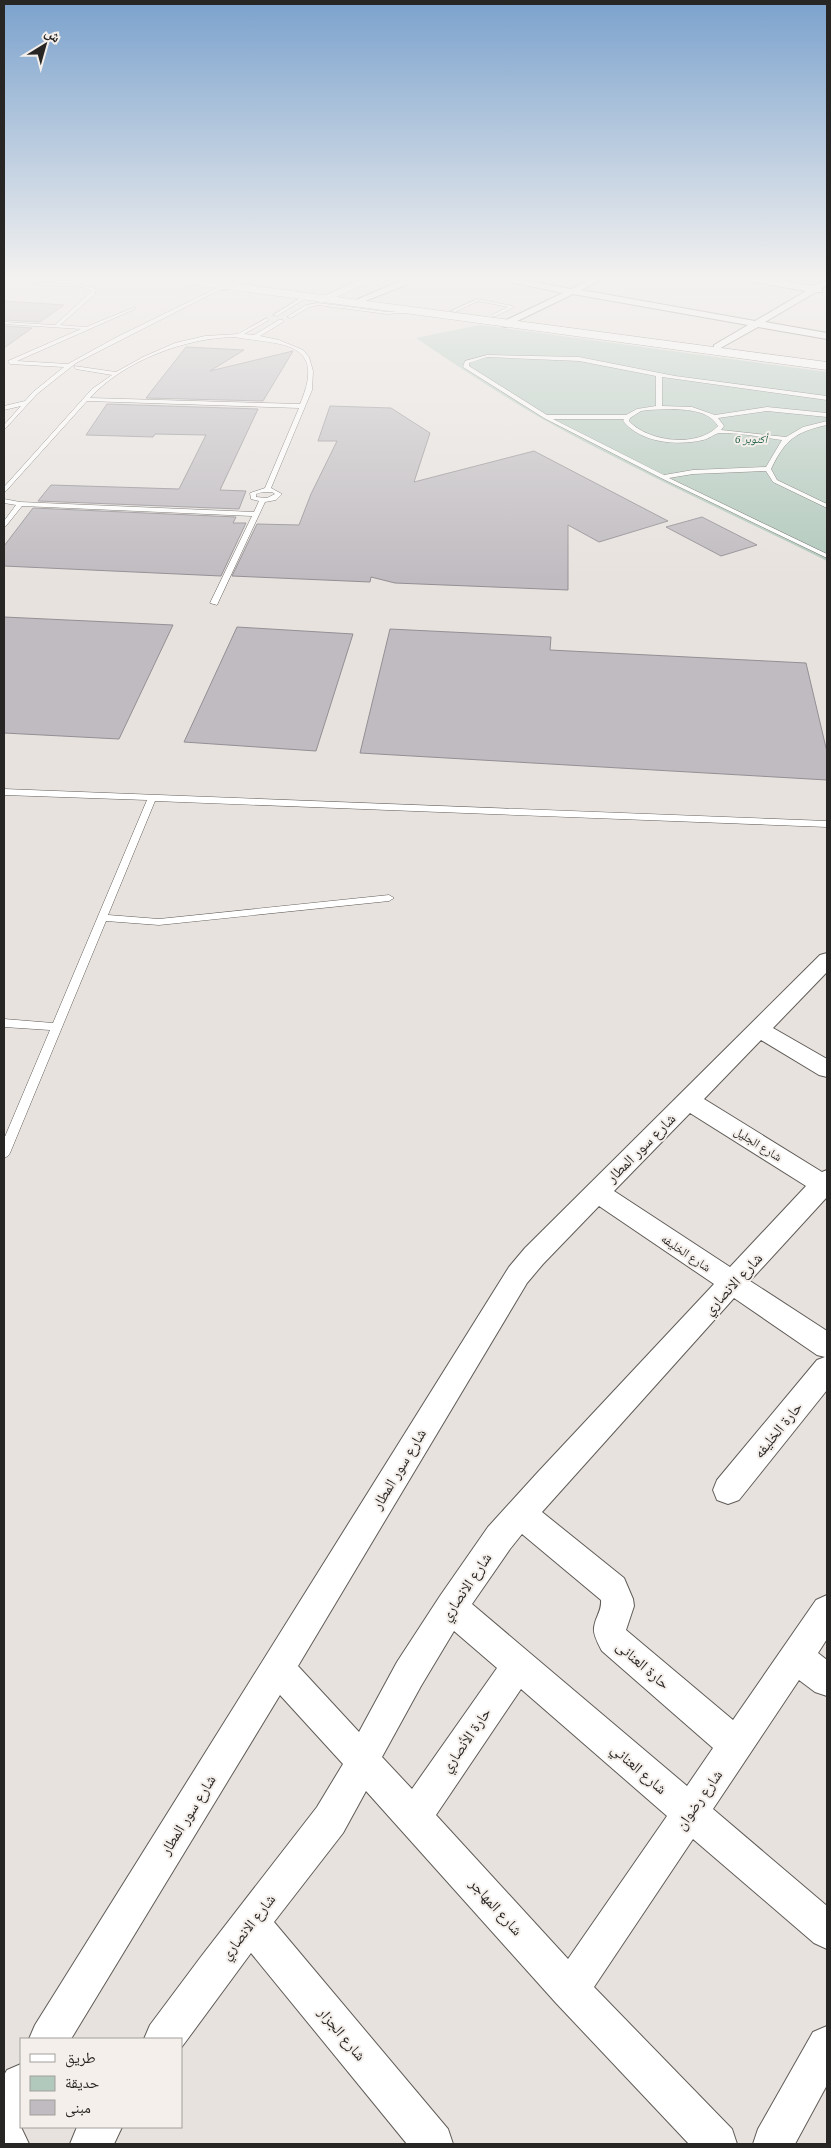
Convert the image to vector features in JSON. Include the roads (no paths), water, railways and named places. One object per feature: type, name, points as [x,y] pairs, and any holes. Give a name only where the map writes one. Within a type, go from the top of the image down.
[{"type":"street","name":"شارع سور المطار","points":[[50,2038],[518,1275],[534,1256],[827,960]]},
{"type":"street","points":[[758,1029],[827,1069]]},
{"type":"street","name":"شارع الجليل","points":[[689,1101],[826,1184]]},
{"type":"street","name":"شارع الانصاري","points":[[165,2038],[213,1971],[330,1820],[409,1674],[451,1607],[499,1538],[520,1513],[826,1184]]},
{"type":"street","name":"شارع الخليفه","points":[[597,1192],[827,1346]]},
{"type":"street","name":"حارة الخليفه","points":[[728,1490],[827,1369]]},
{"type":"street","name":"حارة العنانى","points":[[520,1513],[613,1589],[619,1605],[618,1613],[609,1627],[613,1640],[737,1746]]},
{"type":"street","name":"شارع العناني","points":[[451,1607],[827,1930]]},
{"type":"street","name":"شارع رضوان","points":[[570,1989],[827,1611]]},
{"type":"street","points":[[795,1657],[827,1680]]},
{"type":"street","name":"حارة الأنصاري","points":[[414,1816],[519,1664]]},
{"type":"street","name":"شارع المهاجر","points":[[278,1668],[364,1760],[570,1989],[717,2144]]},
{"type":"street","name":"شارع الجزار","points":[[250,1923],[422,2140]]},
{"type":"street","points":[[773,2144],[827,2046]]},
{"type":"street","points":[[4,2113],[20,2086]]},
{"type":"street","points":[[90,2144],[101,2128]]},
{"type":"street","points":[[4,2137],[8,2144]]},
{"type":"lane","points":[[4,428],[25,403],[52,379]]},
{"type":"lane","points":[[4,490],[94,390],[109,379]]},
{"type":"lane","points":[[268,489],[302,406],[308,390],[309,379]]},
{"type":"lane","points":[[486,379],[546,417],[827,556]]},
{"type":"lane","points":[[659,379],[659,407]]},
{"type":"lane","points":[[684,379],[827,398]]},
{"type":"lane","points":[[86,399],[302,406]]},
{"type":"lane","points":[[4,408],[25,403]]},
{"type":"lane","points":[[4,412],[25,403]]},
{"type":"lane","points":[[546,417],[628,416],[639,410],[659,407],[695,410],[714,417],[721,426],[719,431]]},
{"type":"lane","points":[[714,417],[767,409],[827,415]]},
{"type":"lane","points":[[628,416],[626,422],[635,432],[659,439],[689,440],[712,435],[719,431],[787,439]]},
{"type":"lane","points":[[768,469],[787,439],[798,430],[827,423]]},
{"type":"lane","points":[[664,477],[693,472],[768,469]]},
{"type":"lane","points":[[768,469],[775,481],[827,506]]},
{"type":"lane","points":[[268,489],[279,494],[274,498],[263,500],[254,498],[252,495],[257,491],[268,489]]},
{"type":"lane","points":[[214,604],[263,500]]},
{"type":"lane","points":[[4,501],[20,504],[257,514]]},
{"type":"lane","points":[[4,525],[20,504]]},
{"type":"lane","points":[[4,792],[827,824]]},
{"type":"lane","points":[[4,1153],[152,798]]},
{"type":"lane","points":[[102,918],[159,922],[389,898]]},
{"type":"lane","points":[[4,1023],[56,1027]]},
{"type":"park label","name":"6 أكتوبر","points":[[751,439]]}]
